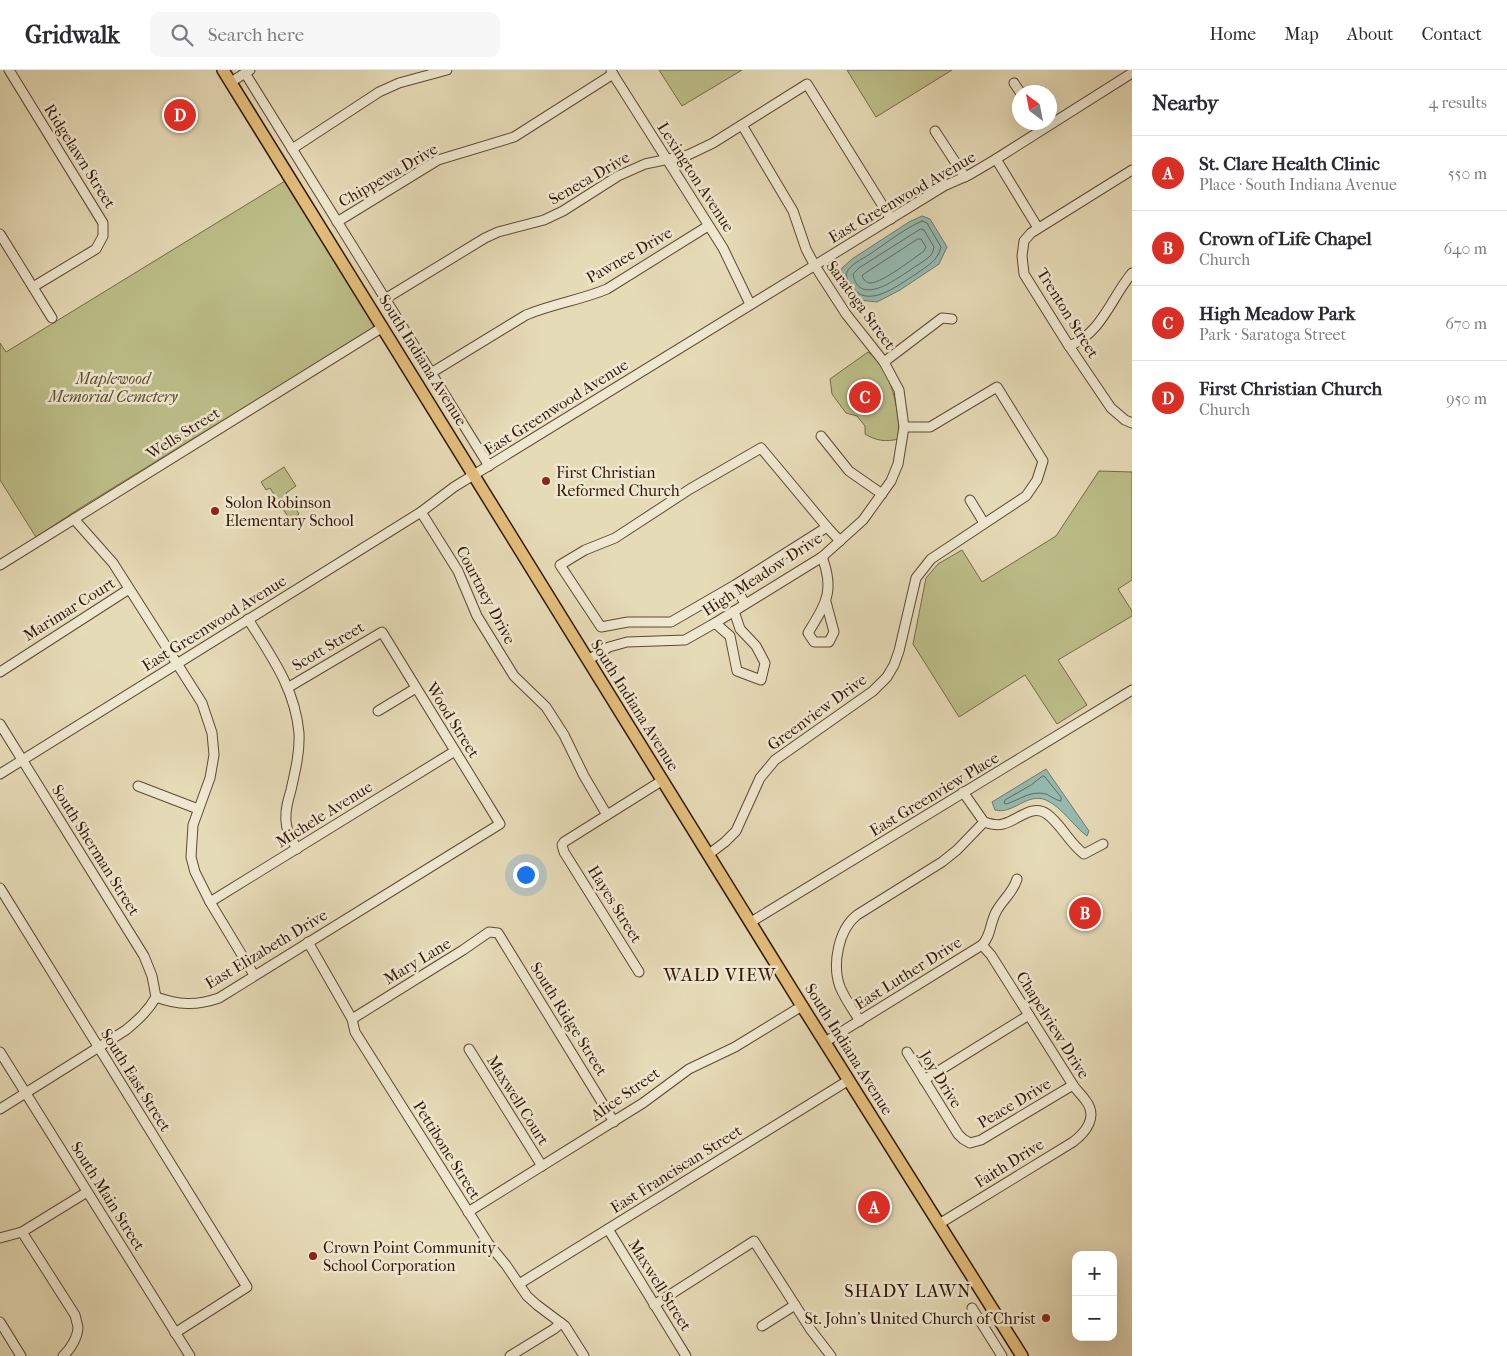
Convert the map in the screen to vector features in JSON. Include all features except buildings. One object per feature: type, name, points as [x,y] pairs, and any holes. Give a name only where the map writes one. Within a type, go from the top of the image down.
[{"type":"main road","name":"South Indiana Avenue","points":[[223,70],[802,1006],[1022,1356]]},
{"type":"street","name":"Ridgelawn Street","points":[[9,70],[103,223],[103,236],[96,249],[33,287]]},
{"type":"street","points":[[292,149],[379,92],[398,84],[447,70]]},
{"type":"street","points":[[231,82],[248,72],[292,149],[489,466]]},
{"type":"street","name":"Lexington Avenue","points":[[612,72],[723,248],[750,304]]},
{"type":"street","name":"Chippewa Drive","points":[[337,222],[438,160],[514,137],[612,72]]},
{"type":"street","name":"East Greenwood Avenue","points":[[1057,117],[1132,73]]},
{"type":"street","name":"Seneca Drive","points":[[385,299],[485,238],[498,232],[544,220],[563,211],[624,173],[644,164],[688,155],[713,143],[807,84],[891,219]]},
{"type":"street","name":"Saratoga Street","points":[[742,125],[793,211],[806,250],[814,266],[846,314],[884,362],[898,390],[904,427]]},
{"type":"street","name":"East Greenwood Avenue","points":[[0,774],[421,512],[454,487],[944,186],[965,177],[996,159],[1036,130]]},
{"type":"street","points":[[935,131],[965,177]]},
{"type":"street","points":[[996,159],[1038,228],[1132,170]]},
{"type":"street","name":"Pawnee Drive","points":[[430,373],[526,315],[542,308],[607,289],[708,226]]},
{"type":"street","name":"Trenton Street","points":[[1038,228],[1024,241],[1022,256],[1024,274],[1111,408],[1125,420],[1132,423]]},
{"type":"street","points":[[0,234],[52,318]]},
{"type":"street","points":[[341,260],[355,251]]},
{"type":"street","points":[[1069,346],[1081,341],[1103,319],[1132,273]]},
{"type":"street","points":[[884,362],[942,318],[952,319]]},
{"type":"street","name":"Wells Street","points":[[0,565],[383,327]]},
{"type":"street","name":"Greenview Drive","points":[[709,854],[736,831],[760,778],[775,760],[874,691],[887,677],[899,651],[916,578],[930,559],[1026,496],[1037,480],[1043,460],[997,386],[930,427],[904,427]]},
{"type":"street","name":"High Meadow Drive","points":[[588,660],[609,647],[626,642],[685,640],[822,557],[863,520],[891,481],[898,464],[904,427]]},
{"type":"street","points":[[821,436],[848,471],[882,494]]},
{"type":"street","points":[[827,527],[735,585],[671,622],[628,622],[601,626],[560,565],[585,550],[615,538],[690,489],[761,448],[840,541]]},
{"type":"street","points":[[970,500],[984,523]]},
{"type":"street","name":"Courtney Drive","points":[[421,512],[458,572],[477,616],[514,676],[546,707],[564,735],[584,776],[607,815]]},
{"type":"street","points":[[74,518],[113,563],[202,703],[212,733],[214,755],[210,778],[192,825],[191,857],[195,872],[210,902],[254,975]]},
{"type":"street","points":[[822,557],[828,574],[826,602]]},
{"type":"street","points":[[735,585],[746,604]]},
{"type":"street","name":"Marimar Court","points":[[0,672],[129,589]]},
{"type":"street","points":[[715,623],[730,636],[737,671],[761,680],[765,663],[756,646],[740,629],[734,611]]},
{"type":"street","points":[[248,619],[289,687],[299,734],[297,758],[286,808],[286,822],[289,834],[297,849]]},
{"type":"street","name":"Scott Street","points":[[289,687],[382,632]]},
{"type":"street","name":"Wood Street","points":[[382,632],[500,824]]},
{"type":"street","points":[[378,711],[416,688]]},
{"type":"street","name":"East Greenview Place","points":[[750,922],[1132,690]]},
{"type":"street","name":"South Sherman Street","points":[[0,724],[144,956],[152,976],[156,996]]},
{"type":"street","name":"Michele Avenue","points":[[210,902],[455,751]]},
{"type":"street","points":[[607,815],[663,780]]},
{"type":"street","points":[[138,786],[198,810]]},
{"type":"street","points":[[963,792],[984,822],[1002,824],[1031,811],[1038,811],[1049,816],[1076,848],[1084,854],[1103,844]]},
{"type":"street","name":"Hayes Street","points":[[607,815],[562,845],[564,852],[640,972]]},
{"type":"street","points":[[860,1021],[843,993],[838,976],[839,944],[846,926],[857,915],[949,857],[984,822]]},
{"type":"street","name":"East Elizabeth Drive","points":[[156,996],[174,1003],[204,1003],[219,998],[500,824]]},
{"type":"street","points":[[982,945],[987,938],[996,911],[1010,895],[1017,879]]},
{"type":"street","name":"South East Street","points":[[0,888],[247,1287],[175,1333]]},
{"type":"street","name":"Mary Lane","points":[[352,1018],[489,932],[498,933]]},
{"type":"street","name":"South Ridge Street","points":[[498,933],[614,1122]]},
{"type":"street","name":"Pettibone Street","points":[[308,942],[352,1018],[355,1032],[488,1243],[531,1301],[561,1322],[584,1356]]},
{"type":"street","name":"East Luther Drive","points":[[825,1042],[982,945]]},
{"type":"street","name":"Chapelview Drive","points":[[982,945],[991,954],[1073,1085],[1088,1105],[1091,1114],[1090,1122]]},
{"type":"street","points":[[0,1109],[138,1020],[149,1009],[156,996]]},
{"type":"street","name":"Alice Street","points":[[468,1212],[614,1122],[689,1069],[735,1047],[802,1006]]},
{"type":"street","points":[[924,1080],[1029,1015]]},
{"type":"street","name":"Maxwell Court","points":[[469,1049],[542,1166]]},
{"type":"street","name":"South Main Street","points":[[0,1052],[190,1356]]},
{"type":"street","name":"Joy Drive","points":[[907,1052],[958,1134],[970,1143]]},
{"type":"street","name":"East Franciscan Street","points":[[519,1284],[848,1080]]},
{"type":"street","name":"Peace Drive","points":[[970,1143],[981,1140],[1073,1085]]},
{"type":"street","name":"Faith Drive","points":[[939,1224],[1073,1142],[1086,1131],[1090,1122]]},
{"type":"street","points":[[0,1238],[22,1232],[87,1192]]},
{"type":"street","name":"Maxwell Street","points":[[608,1229],[686,1356]]},
{"type":"street","points":[[22,1232],[75,1315],[78,1328],[68,1352],[63,1356]]},
{"type":"street","points":[[654,1305],[754,1241],[830,1356]]},
{"type":"street","points":[[762,1326],[795,1305]]},
{"type":"street","points":[[972,1308],[1002,1356]]},
{"type":"street","points":[[0,1322],[21,1356]]},
{"type":"street","points":[[510,1356],[554,1329],[561,1322]]},
{"type":"green space","points":[[659,70],[742,70],[682,106]]},
{"type":"green space","points":[[847,70],[952,70],[876,117]]},
{"type":"green space","name":"Maplewood Memorial Cemetery","points":[[285,181],[374,322],[373,328],[36,537],[0,480],[0,343],[6,352]]},
{"type":"green space","points":[[868,352],[883,369],[889,380],[896,404],[899,439],[881,440],[865,434],[865,426],[857,416],[846,413],[832,394],[830,379]]},
{"type":"green space","points":[[284,467],[296,486],[286,493],[299,514],[290,520],[270,488],[266,490],[261,482]]},
{"type":"green space","points":[[1099,471],[1132,472],[1132,580],[1118,589],[1132,611],[1132,616],[1058,660],[1087,705],[1057,724],[1025,675],[959,717],[913,644],[926,578],[938,564],[962,550],[982,582],[1056,536]]},
{"type":"water","points":[[922,216],[930,219],[947,247],[939,264],[900,290],[877,302],[859,300],[848,292],[843,283],[842,268],[852,259],[909,222]]},
{"type":"water","points":[[1046,769],[1089,831],[1087,836],[1052,803],[1039,798],[1002,811],[995,810],[992,802]]},
{"type":"place","name":"First Christian Church","points":[[180,115]]},
{"type":"place","name":"High Meadow Park","points":[[865,397]]},
{"type":"place","name":"First Christian Reformed Church","points":[[546,481]]},
{"type":"place","name":"Solon Robinson Elementary School","points":[[215,511]]},
{"type":"place","name":"Crown of Life Chapel","points":[[1085,913]]},
{"type":"place","name":"St. Clare Health Clinic","points":[[874,1207]]},
{"type":"place","name":"Crown Point Community School Corporation","points":[[313,1256]]},
{"type":"place","name":"St. John's United Church of Christ","points":[[1046,1318]]},
{"type":"district","name":"WALD VIEW","points":[[720,975]]},
{"type":"district","name":"SHADY LAWN","points":[[908,1291]]}]
